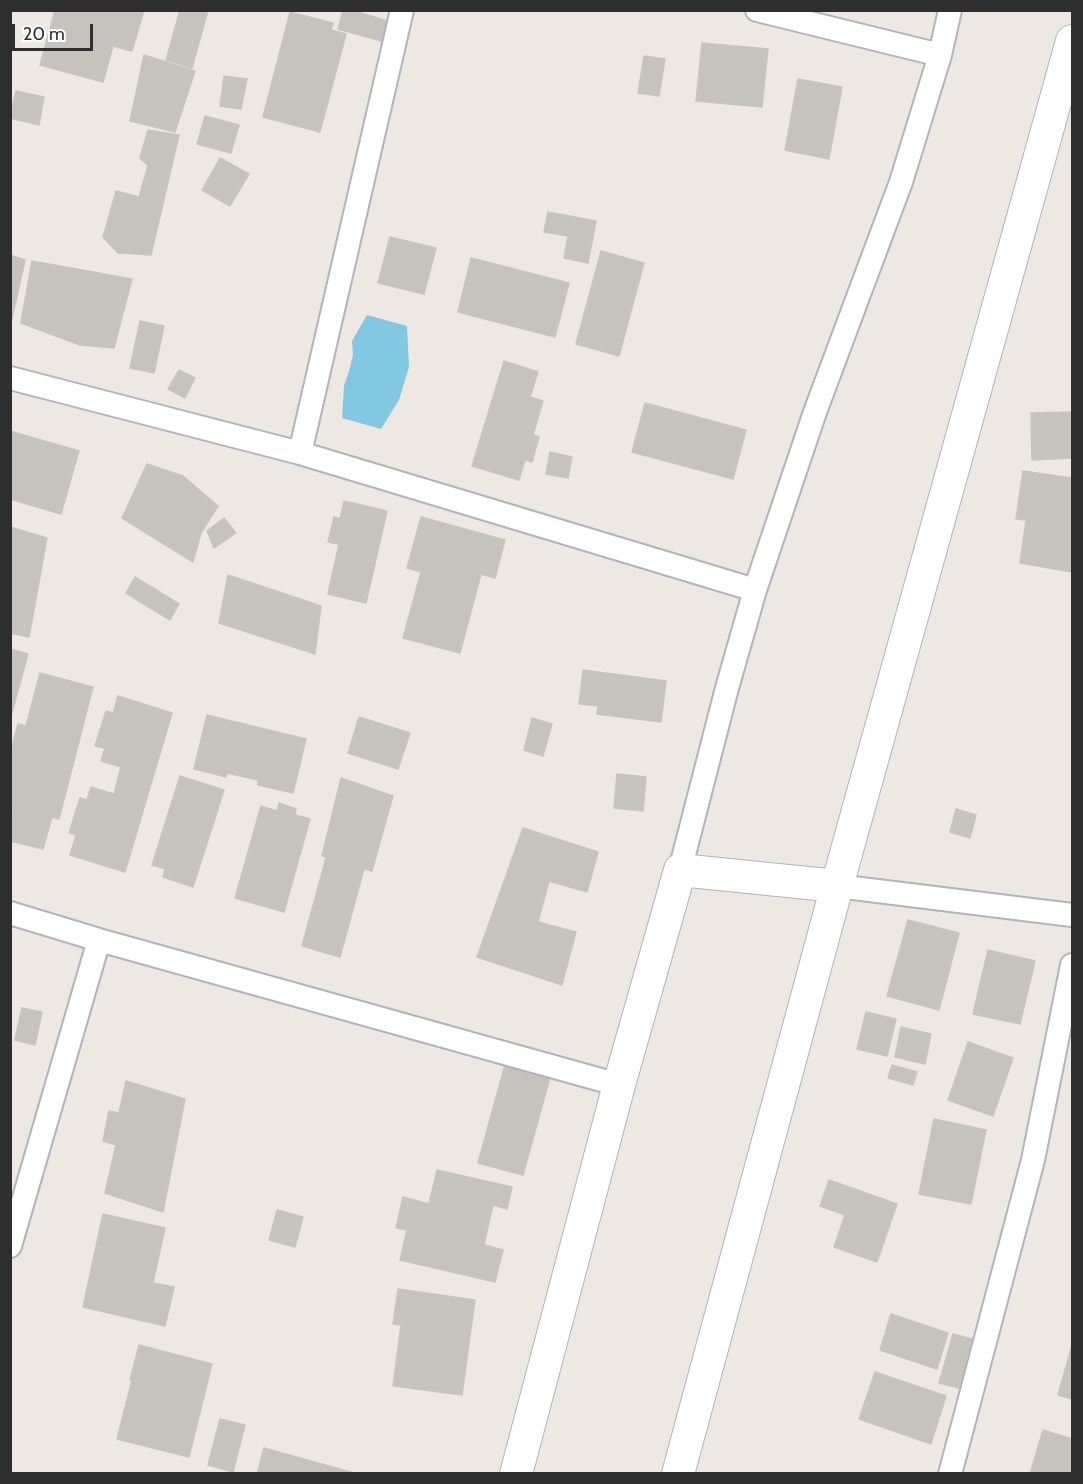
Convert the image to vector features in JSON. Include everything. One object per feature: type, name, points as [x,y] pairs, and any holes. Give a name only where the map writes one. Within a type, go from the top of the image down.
[{"type":"main road","points":[[678,1473],[837,886],[1072,41]]},
{"type":"main road","points":[[516,1473],[619,1085],[680,870],[837,886]]},
{"type":"street","points":[[300,453],[402,10]]},
{"type":"street","points":[[757,10],[940,56]]},
{"type":"street","points":[[680,870],[755,590],[815,412],[901,182],[940,56],[950,10]]},
{"type":"street","points":[[10,378],[300,453],[755,590]]},
{"type":"street","points":[[837,886],[1072,915]]},
{"type":"street","points":[[10,912],[99,940],[619,1085]]},
{"type":"street","points":[[10,1245],[99,940]]},
{"type":"street","points":[[950,1473],[1033,1160],[1072,965]]},
{"type":"water","points":[[367,315],[407,326],[409,367],[399,400],[381,429],[342,418],[344,386],[353,355],[352,341]]},
{"type":"building","points":[[55,10],[144,10],[132,51],[113,46],[103,82],[40,65]]},
{"type":"building","points":[[180,10],[208,10],[192,68],[166,60]]},
{"type":"building","points":[[343,10],[351,10],[391,22],[385,42],[338,29]]},
{"type":"building","points":[[290,12],[333,23],[331,30],[346,34],[320,132],[263,117]]},
{"type":"building","points":[[702,43],[768,49],[762,107],[696,101]]},
{"type":"building","points":[[144,55],[195,71],[175,132],[130,121]]},
{"type":"building","points":[[644,56],[665,59],[659,96],[638,93]]},
{"type":"building","points":[[224,76],[247,79],[241,109],[220,106]]},
{"type":"building","points":[[798,79],[842,87],[829,159],[785,150]]},
{"type":"building","points":[[16,91],[44,97],[39,125],[10,118]]},
{"type":"building","points":[[205,116],[239,125],[231,153],[197,144]]},
{"type":"building","points":[[148,130],[179,135],[151,255],[118,253],[103,237],[116,191],[139,197],[148,166],[140,158]]},
{"type":"building","points":[[220,158],[249,174],[230,206],[202,190]]},
{"type":"building","points":[[548,212],[596,221],[588,263],[564,258],[568,236],[544,232]]},
{"type":"building","points":[[390,237],[436,248],[424,294],[378,283]]},
{"type":"building","points":[[601,251],[644,263],[619,356],[576,344]]},
{"type":"building","points":[[10,255],[25,260],[10,328]]},
{"type":"building","points":[[471,258],[569,283],[555,337],[458,312]]},
{"type":"building","points":[[32,261],[132,279],[114,348],[80,345],[21,323]]},
{"type":"building","points":[[140,321],[164,326],[154,373],[130,368]]},
{"type":"building","points":[[504,361],[538,372],[530,397],[543,401],[533,435],[539,437],[532,462],[525,460],[519,480],[472,466]]},
{"type":"building","points":[[179,370],[195,378],[185,398],[168,389]]},
{"type":"building","points":[[645,403],[746,430],[733,479],[632,452]]},
{"type":"building","points":[[1072,412],[1072,458],[1032,460],[1031,413]]},
{"type":"building","points":[[10,431],[79,451],[61,514],[10,499]]},
{"type":"building","points":[[550,452],[572,457],[568,478],[546,474]]},
{"type":"building","points":[[147,464],[183,476],[218,506],[201,533],[193,562],[122,518]]},
{"type":"building","points":[[1023,471],[1072,478],[1072,572],[1020,563],[1026,520],[1016,519]]},
{"type":"building","points":[[344,501],[387,511],[366,603],[328,594],[339,544],[328,542],[334,517],[340,519]]},
{"type":"building","points":[[421,517],[505,540],[495,578],[481,574],[460,653],[403,638],[421,572],[407,568]]},
{"type":"building","points":[[224,518],[236,533],[214,548],[207,531]]},
{"type":"building","points":[[10,527],[47,538],[29,637],[10,633]]},
{"type":"building","points":[[228,575],[321,606],[315,654],[219,623]]},
{"type":"building","points":[[135,577],[179,604],[170,620],[126,593]]},
{"type":"building","points":[[10,649],[28,654],[10,720]]},
{"type":"building","points":[[583,670],[666,681],[661,722],[597,714],[598,706],[579,704]]},
{"type":"building","points":[[40,673],[93,687],[59,819],[52,817],[43,849],[10,841],[10,820],[13,812],[10,812],[10,753],[18,724],[26,726]]},
{"type":"building","points":[[118,696],[172,713],[125,872],[70,855],[76,835],[69,833],[80,798],[87,800],[91,787],[114,794],[121,767],[101,761],[105,748],[95,746],[106,711],[113,713]]},
{"type":"building","points":[[207,715],[306,739],[293,793],[258,785],[258,780],[227,773],[226,777],[194,769]]},
{"type":"building","points":[[359,717],[410,733],[398,769],[348,753]]},
{"type":"building","points":[[532,718],[552,724],[543,756],[524,750]]},
{"type":"building","points":[[617,774],[646,777],[643,811],[614,808]]},
{"type":"building","points":[[180,776],[224,790],[193,887],[163,877],[165,869],[152,865]]},
{"type":"building","points":[[341,778],[393,796],[372,871],[322,856]]},
{"type":"building","points":[[279,803],[296,809],[295,815],[310,819],[284,912],[235,898],[261,806],[277,811]]},
{"type":"building","points":[[956,809],[976,815],[970,838],[950,832]]},
{"type":"building","points":[[523,828],[598,852],[587,892],[549,881],[538,922],[576,932],[562,985],[477,957]]},
{"type":"building","points":[[326,858],[364,869],[340,957],[302,946]]},
{"type":"building","points":[[908,920],[959,933],[939,1010],[887,996]]},
{"type":"building","points":[[988,950],[1035,961],[1020,1024],[973,1014]]},
{"type":"building","points":[[22,1008],[42,1012],[35,1045],[15,1040]]},
{"type":"building","points":[[866,1012],[896,1019],[887,1056],[857,1049]]},
{"type":"building","points":[[901,1027],[931,1034],[925,1064],[895,1057]]},
{"type":"building","points":[[968,1042],[1013,1058],[993,1116],[948,1100]]},
{"type":"building","points":[[506,1061],[551,1074],[523,1175],[478,1163]]},
{"type":"building","points":[[892,1065],[917,1072],[913,1085],[888,1078]]},
{"type":"building","points":[[126,1081],[185,1099],[163,1212],[105,1193],[116,1145],[103,1141],[109,1111],[119,1113]]},
{"type":"building","points":[[934,1119],[986,1130],[971,1204],[919,1194]]},
{"type":"building","points":[[437,1170],[512,1187],[507,1209],[493,1205],[484,1245],[503,1250],[495,1282],[400,1260],[407,1230],[396,1228],[403,1197],[429,1204]]},
{"type":"building","points":[[829,1180],[897,1204],[877,1262],[834,1247],[845,1215],[820,1206]]},
{"type":"building","points":[[277,1210],[303,1217],[295,1247],[269,1240]]},
{"type":"building","points":[[103,1214],[165,1228],[153,1283],[174,1287],[165,1326],[83,1307]]},
{"type":"building","points":[[398,1289],[475,1300],[462,1395],[393,1386],[401,1325],[393,1324]]},
{"type":"building","points":[[891,1314],[948,1333],[937,1369],[880,1350]]},
{"type":"building","points":[[953,1334],[972,1339],[959,1388],[939,1383]]},
{"type":"building","points":[[139,1345],[212,1364],[189,1457],[117,1439]]},
{"type":"building","points":[[1072,1345],[1072,1399],[1058,1395]]},
{"type":"building","points":[[875,1372],[946,1396],[931,1444],[859,1419]]},
{"type":"building","points":[[220,1419],[245,1425],[233,1472],[208,1465]]},
{"type":"building","points":[[1043,1430],[1072,1439],[1072,1474],[1030,1474]]},
{"type":"building","points":[[264,1448],[354,1473],[257,1474]]}]
